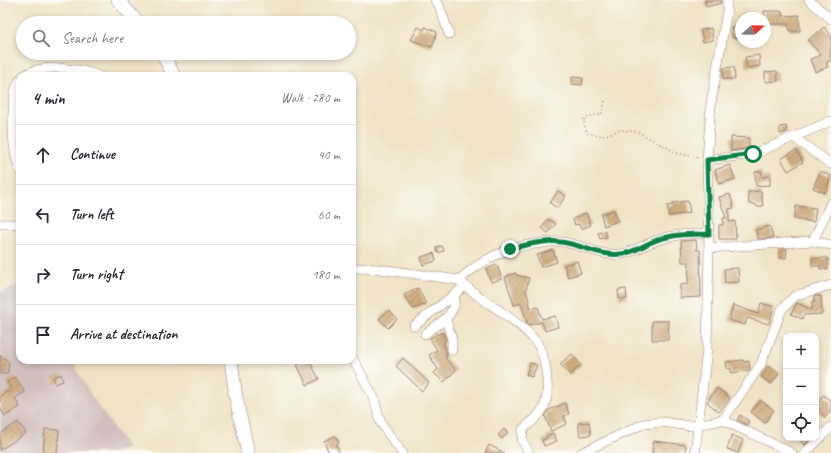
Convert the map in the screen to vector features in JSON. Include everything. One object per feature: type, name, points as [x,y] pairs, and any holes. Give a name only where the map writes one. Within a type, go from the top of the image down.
[{"type":"highway","points":[[118,0],[132,16]]},
{"type":"highway","points":[[166,60],[172,72]]},
{"type":"highway","points":[[232,364],[236,398],[248,453]]},
{"type":"street","points":[[435,0],[439,5],[449,34]]},
{"type":"street","points":[[695,453],[697,424],[707,348],[709,234],[707,160],[710,103],[727,10],[727,0]]},
{"type":"street","points":[[809,0],[831,19]]},
{"type":"street","points":[[33,72],[67,68],[88,72]]},
{"type":"street","points":[[16,89],[13,142],[16,158]]},
{"type":"street","points":[[707,160],[753,154],[831,121]]},
{"type":"street","points":[[793,138],[831,164]]},
{"type":"street","points":[[813,241],[831,203]]},
{"type":"street","points":[[0,224],[16,224]]},
{"type":"street","points":[[414,326],[454,295],[476,265],[500,252],[522,246],[562,242],[596,251],[619,254],[631,252],[657,240],[670,236],[709,234]]},
{"type":"street","points":[[709,248],[813,241],[831,245]]},
{"type":"street","points":[[356,268],[385,270],[462,283],[533,337],[543,356],[546,369],[547,400],[539,416],[523,429],[522,440],[529,453]]},
{"type":"street","points":[[723,420],[761,364],[782,309],[795,296],[831,285]]},
{"type":"street","points":[[425,334],[446,320],[455,302],[454,295]]},
{"type":"street","points":[[446,320],[452,350]]},
{"type":"street","points":[[356,364],[374,398],[381,423],[402,453]]},
{"type":"street","points":[[581,453],[643,424],[663,422],[690,426],[723,420],[792,453]]},
{"type":"street","points":[[805,453],[831,427]]},
{"type":"path","points":[[605,101],[601,115],[593,115],[583,120],[587,133],[603,136],[620,130],[638,132],[677,153],[707,160]]},
{"type":"shaded area","points":[[16,286],[16,364],[75,364],[92,397],[128,448],[112,453],[0,453],[0,293]]},
{"type":"building","points":[[705,0],[721,0],[721,3],[706,7]]},
{"type":"building","points":[[782,11],[782,16],[799,15],[800,31],[790,31],[788,24],[771,24],[771,12],[764,12]]},
{"type":"building","points":[[418,27],[424,30],[425,27],[437,32],[432,47],[411,40]]},
{"type":"building","points":[[731,27],[735,27],[735,38],[732,38]]},
{"type":"building","points":[[824,27],[831,35],[831,60],[826,63],[828,67],[815,72],[810,59],[821,55],[808,40]]},
{"type":"building","points":[[711,28],[713,40],[703,42],[701,30]]},
{"type":"building","points":[[759,55],[760,66],[747,68],[745,57]]},
{"type":"building","points":[[734,67],[735,79],[723,79],[723,68]]},
{"type":"building","points":[[777,71],[778,81],[765,82],[765,72]]},
{"type":"building","points":[[572,77],[583,78],[582,85],[572,84]]},
{"type":"building","points":[[786,126],[787,132],[780,134],[780,127]]},
{"type":"building","points":[[731,137],[749,138],[749,148],[731,151]]},
{"type":"building","points":[[796,150],[803,162],[788,171],[781,159]]},
{"type":"building","points":[[730,165],[735,179],[719,184],[715,170]]},
{"type":"building","points":[[762,171],[762,177],[770,176],[770,185],[756,186],[755,172]]},
{"type":"building","points":[[820,171],[831,176],[825,193],[813,188]]},
{"type":"building","points":[[558,191],[566,196],[557,208],[550,203]]},
{"type":"building","points":[[761,191],[763,206],[757,207],[755,204],[749,204],[748,192]]},
{"type":"building","points":[[730,194],[734,208],[729,209],[729,222],[735,221],[736,239],[719,239],[719,225],[723,225],[723,218],[726,218],[719,197]]},
{"type":"building","points":[[688,201],[690,213],[669,216],[667,206],[673,205],[672,203]]},
{"type":"building","points":[[796,206],[816,208],[814,222],[794,219]]},
{"type":"building","points":[[614,210],[618,221],[604,226],[601,214]]},
{"type":"building","points":[[586,213],[591,225],[581,229],[579,224],[575,225],[573,219]]},
{"type":"building","points":[[548,219],[556,224],[548,233],[542,228]]},
{"type":"building","points":[[770,226],[773,238],[758,239],[756,230]]},
{"type":"building","points":[[605,231],[607,237],[600,239],[598,233]]},
{"type":"building","points":[[696,240],[697,250],[700,250],[701,297],[680,298],[680,285],[688,284],[689,262],[682,262],[681,241]]},
{"type":"building","points":[[442,246],[444,251],[438,253],[436,247]]},
{"type":"building","points":[[779,249],[787,249],[786,258],[779,258]]},
{"type":"building","points":[[553,250],[557,262],[541,267],[537,255]]},
{"type":"building","points":[[434,253],[436,261],[423,265],[421,257]]},
{"type":"building","points":[[812,258],[828,258],[828,269],[820,269],[820,266],[812,266]]},
{"type":"building","points":[[577,261],[581,273],[568,277],[564,265]]},
{"type":"building","points":[[497,265],[502,279],[491,282],[486,269]]},
{"type":"building","points":[[738,268],[739,282],[725,283],[724,269]]},
{"type":"building","points":[[516,273],[516,275],[529,278],[526,290],[531,309],[538,307],[542,319],[555,316],[558,327],[545,331],[542,322],[528,325],[521,303],[514,305],[505,277]]},
{"type":"building","points":[[418,288],[426,304],[413,309],[404,295]]},
{"type":"building","points":[[626,289],[627,299],[619,299],[618,290]]},
{"type":"building","points":[[814,296],[821,296],[822,314],[804,315],[802,319],[791,314],[797,303],[812,310],[812,302],[815,302]]},
{"type":"building","points":[[761,303],[774,307],[769,324],[747,318],[745,325],[729,320],[733,305],[758,314]]},
{"type":"building","points":[[389,310],[397,319],[388,328],[379,319]]},
{"type":"building","points":[[652,321],[669,321],[668,340],[652,340]]},
{"type":"building","points":[[442,332],[446,340],[443,343],[447,353],[445,354],[447,356],[445,358],[456,370],[444,382],[434,373],[438,369],[429,355],[437,350],[430,338]]},
{"type":"building","points":[[572,354],[581,365],[570,375],[560,364]]},
{"type":"building","points":[[0,356],[6,359],[9,363],[7,374],[0,374]]},
{"type":"building","points":[[403,358],[429,383],[422,391],[396,366]]},
{"type":"building","points":[[743,360],[744,362],[749,361],[750,370],[731,373],[731,368],[727,369],[726,362]]},
{"type":"building","points":[[530,363],[537,365],[532,377],[526,375]]},
{"type":"building","points":[[311,364],[319,379],[307,385],[297,365]]},
{"type":"building","points":[[768,366],[779,373],[772,384],[761,377]]},
{"type":"building","points":[[61,374],[63,381],[55,384],[53,377]]},
{"type":"building","points":[[15,377],[25,392],[15,398],[20,407],[5,416],[0,408],[0,396],[11,390],[7,382]]},
{"type":"building","points":[[717,388],[730,398],[719,412],[707,402]]},
{"type":"building","points":[[823,395],[831,401],[831,410],[825,417],[819,412],[819,400]]},
{"type":"building","points":[[760,400],[774,410],[765,423],[751,412]]},
{"type":"building","points":[[565,403],[569,414],[564,416],[567,424],[551,431],[545,416],[549,410]]},
{"type":"building","points":[[740,415],[749,421],[747,425],[737,420]]},
{"type":"building","points":[[18,422],[26,433],[0,450],[0,434]]},
{"type":"building","points":[[589,422],[591,435],[580,436],[578,423]]},
{"type":"building","points":[[45,429],[59,430],[57,453],[43,453]]},
{"type":"building","points":[[504,429],[508,433],[502,439],[498,435]]},
{"type":"building","points":[[553,433],[557,441],[544,446],[542,440],[547,438],[546,436]]},
{"type":"building","points":[[732,435],[743,440],[738,453],[727,449]]},
{"type":"building","points":[[335,436],[339,443],[336,445],[340,453],[329,453],[324,441]]},
{"type":"building","points":[[654,441],[686,445],[685,453],[652,453]]},
{"type":"building","points":[[800,441],[809,441],[805,445]]},
{"type":"building","points":[[489,445],[505,453],[485,453]]},
{"type":"route","points":[[510,249],[551,242],[562,242],[608,254],[619,254],[631,252],[657,240],[670,236],[685,234],[709,234],[707,160],[753,154]]}]
